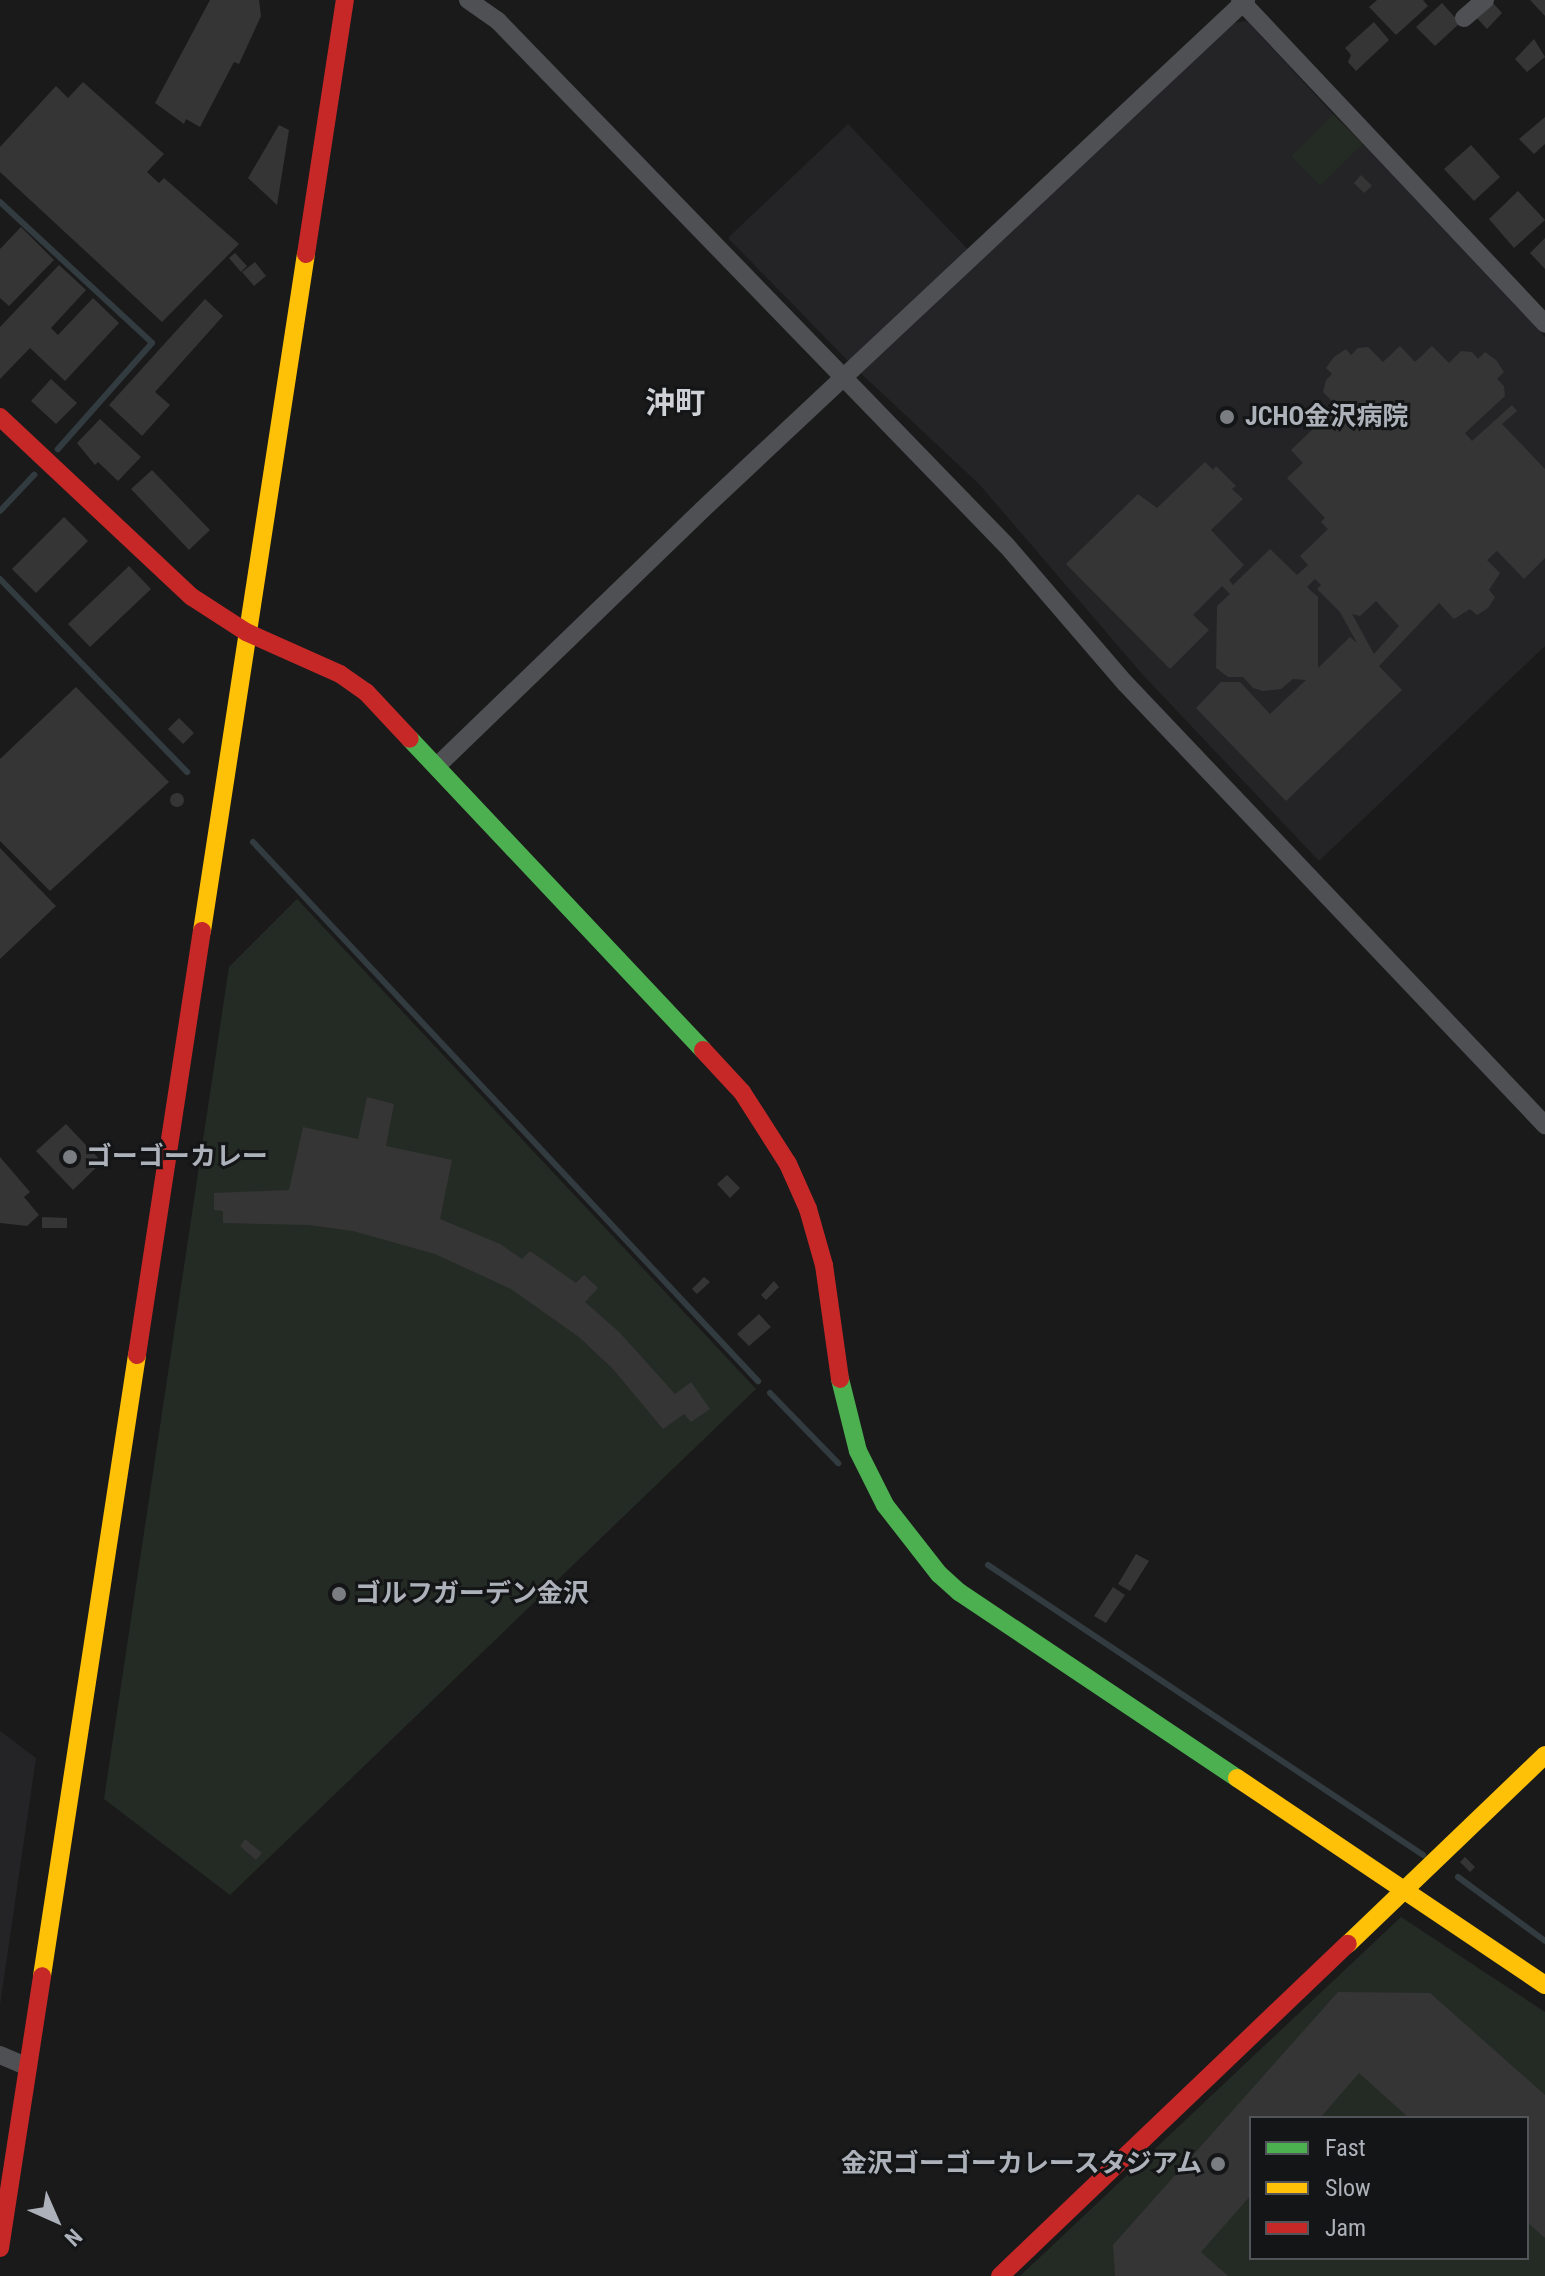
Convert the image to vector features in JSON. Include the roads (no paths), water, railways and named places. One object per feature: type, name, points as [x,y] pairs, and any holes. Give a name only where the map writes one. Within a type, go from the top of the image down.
[{"type":"street","points":[[0,2248],[345,0]]},
{"type":"street","points":[[468,0],[498,21],[1007,546],[1125,683],[1545,1125]]},
{"type":"street","points":[[1464,18],[1485,0]]},
{"type":"street","points":[[437,766],[842,378],[1243,1],[1545,324]]},
{"type":"street","points":[[0,417],[192,597],[246,632],[348,680],[383,709],[711,1055],[765,1125],[808,1209],[824,1265],[844,1406],[858,1451],[885,1505],[920,1554],[959,1592],[1402,1892],[1545,1985]]},
{"type":"street","points":[[1000,2276],[1545,1755]]},
{"type":"street","points":[[0,2055],[28,2067]]},
{"type":"waterway","points":[[0,202],[152,343],[58,449]]},
{"type":"waterway","points":[[0,511],[34,475]]},
{"type":"waterway","points":[[0,579],[187,772]]},
{"type":"waterway","points":[[253,842],[758,1381]]},
{"type":"waterway","points":[[770,1393],[838,1463]]},
{"type":"waterway","points":[[988,1565],[1423,1855]]},
{"type":"waterway","points":[[1458,1877],[1545,1941]]},
{"type":"place","name":"JCHO金沢病院","points":[[1227,417]]},
{"type":"place","name":"ゴーゴーカレー","points":[[70,1157]]},
{"type":"place","name":"ゴルフガーデン金沢","points":[[339,1594]]},
{"type":"place","name":"金沢ゴーゴーカレースタジアム","points":[[1218,2164]]},
{"type":"district","name":"沖町","points":[[675,403]]}]
